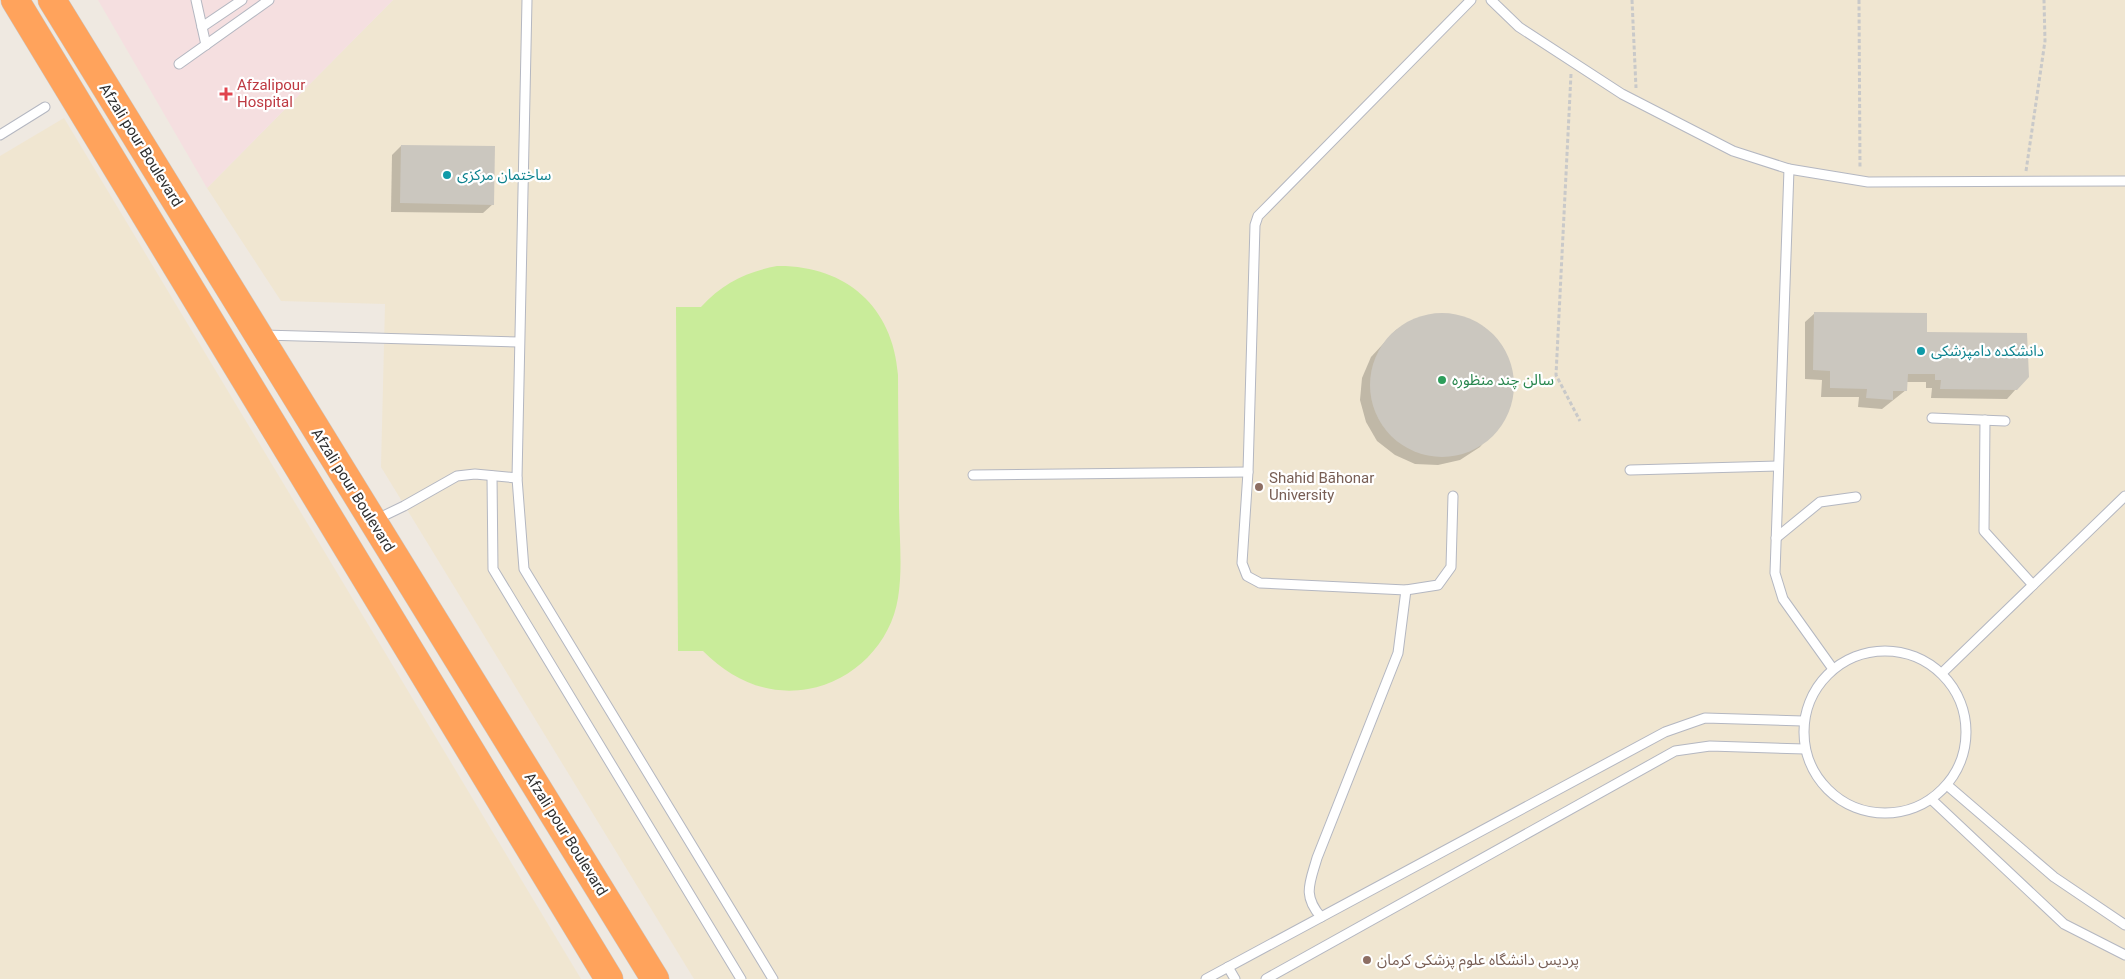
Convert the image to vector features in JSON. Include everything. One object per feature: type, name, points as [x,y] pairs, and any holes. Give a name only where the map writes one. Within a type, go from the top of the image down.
[{"type":"highway","name":"Afzali pour Boulevard","points":[[15,0],[609,979]]},
{"type":"highway","name":"Afzali pour Boulevard","points":[[52,0],[655,979]]},
{"type":"lane","points":[[196,0],[206,45]]},
{"type":"lane","points":[[202,27],[242,0]]},
{"type":"lane","points":[[179,64],[269,0]]},
{"type":"lane","points":[[527,0],[517,478],[524,569],[773,979]]},
{"type":"lane","points":[[1453,496],[1450,567],[1438,585],[1406,590],[1260,583],[1247,576],[1242,563],[1248,472],[1255,225],[1258,216],[1471,0]]},
{"type":"lane","points":[[1491,0],[1520,27],[1636,101],[1733,152],[1789,170],[1860,181],[2125,181]]},
{"type":"lane","points":[[0,135],[45,107]]},
{"type":"lane","points":[[1789,170],[1775,573],[1784,599],[1833,669]]},
{"type":"lane","points":[[257,334],[520,342]]},
{"type":"lane","points":[[1932,418],[2005,421]]},
{"type":"lane","points":[[1985,420],[1984,531],[2033,585]]},
{"type":"lane","points":[[1630,470],[1778,466]]},
{"type":"lane","points":[[973,475],[1248,472]]},
{"type":"lane","points":[[372,521],[404,506],[456,476],[475,474],[517,478]]},
{"type":"lane","points":[[492,476],[493,569],[741,979]]},
{"type":"lane","points":[[1942,673],[2125,496]]},
{"type":"lane","points":[[1776,538],[1820,502],[1856,497]]},
{"type":"lane","points":[[1321,917],[1312,906],[1308,888],[1398,653],[1406,590]]},
{"type":"lane","points":[[1888,650],[1917,656],[1942,673],[1957,693],[1965,716],[1964,748],[1960,764],[1947,784],[1931,799],[1907,810],[1881,813],[1855,807],[1832,794],[1814,774],[1805,749],[1804,721],[1812,695],[1818,684],[1833,669],[1859,654],[1888,650]]},
{"type":"lane","points":[[1206,979],[1665,732],[1705,718],[1804,721]]},
{"type":"lane","points":[[1266,979],[1675,751],[1710,746],[1805,749]]},
{"type":"lane","points":[[1947,784],[2054,878],[2125,925]]},
{"type":"lane","points":[[1931,799],[2064,924],[2125,955]]},
{"type":"lane","points":[[1228,967],[1235,979]]},
{"type":"path","points":[[1632,0],[1636,101]]},
{"type":"path","points":[[1859,0],[1860,181]]},
{"type":"path","points":[[2025,181],[2045,41],[2044,0]]},
{"type":"path","points":[[1571,61],[1556,375],[1580,421]]},
{"type":"shaded area","name":"Afzalipour Hospital","points":[[98,0],[393,0],[207,188]]},
{"type":"shaded area","name":"Shahid Bāhonar University","points":[[393,0],[2125,0],[2125,979],[694,979],[381,467],[385,304],[281,301],[207,188]]},
{"type":"shaded area","points":[[64,118],[581,979],[0,979],[0,156]]},
{"type":"green space","points":[[777,266],[802,268],[824,273],[844,282],[861,294],[875,310],[887,329],[894,350],[898,375],[901,563],[898,598],[894,615],[879,644],[855,669],[825,685],[793,691],[764,688],[751,684],[726,670],[703,651],[678,651],[676,307],[701,307],[718,291],[745,275]]},
{"type":"building","name":"ساختمان مرکزی","points":[[401,145],[495,146],[494,205],[400,203]]},
{"type":"building","name":"دانشکده دامپزشکی","points":[[1814,312],[1927,313],[1927,332],[2027,333],[2029,377],[2017,390],[1940,389],[1941,380],[1935,380],[1935,374],[1908,374],[1907,391],[1893,391],[1893,400],[1866,398],[1867,389],[1830,388],[1830,371],[1813,370]]},
{"type":"building","name":"سالن چند منظوره","points":[[1442,313],[1469,319],[1482,325],[1493,334],[1502,345],[1508,358],[1514,385],[1508,412],[1502,425],[1493,436],[1482,445],[1469,451],[1442,457],[1415,451],[1402,445],[1391,436],[1382,425],[1376,412],[1370,385],[1376,358],[1382,345],[1391,334],[1402,325],[1415,319]]},
{"type":"place","name":"Afzalipour Hospital","points":[[226,94]]},
{"type":"place","name":"ساختمان مرکزی","points":[[447,175]]},
{"type":"place","name":"دانشکده دامپزشکی","points":[[1921,351]]},
{"type":"place","name":"سالن چند منظوره","points":[[1442,380]]},
{"type":"place","name":"Shahid Bāhonar University","points":[[1259,487]]},
{"type":"place","name":"پردیس دانشگاه علوم پزشکی کرمان","points":[[1367,960]]}]
